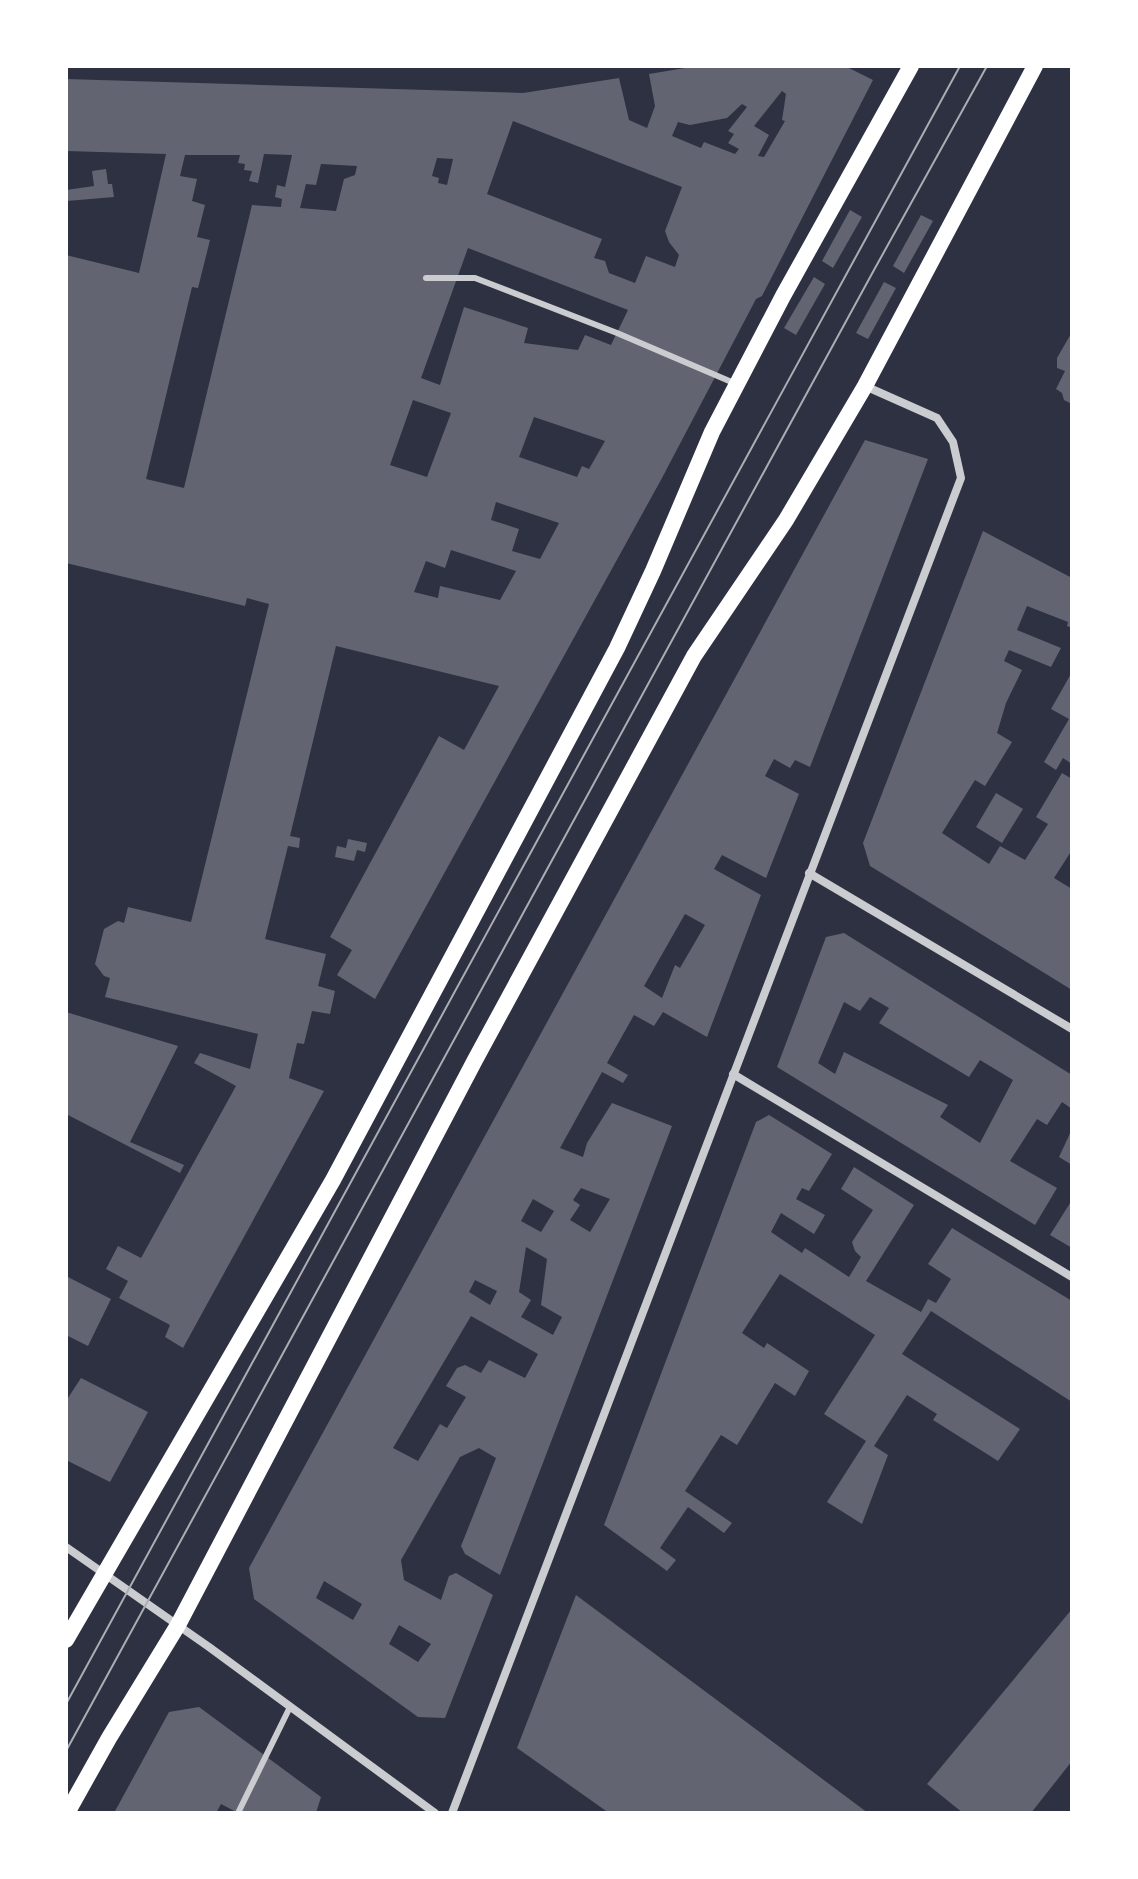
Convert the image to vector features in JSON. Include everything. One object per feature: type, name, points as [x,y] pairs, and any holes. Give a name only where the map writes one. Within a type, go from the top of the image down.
[{"type":"main road","points":[[66,1640],[333,1180],[609,662],[653,571],[702,453],[783,296],[911,66]]},
{"type":"main road","points":[[67,1813],[178,1625],[483,1046],[694,656],[786,520],[865,386],[1035,66]]},
{"type":"street","points":[[452,1813],[961,478],[953,442],[937,418],[865,386]]},
{"type":"street","points":[[809,873],[1072,1029]]},
{"type":"street","points":[[733,1074],[1072,1277]]},
{"type":"street","points":[[66,1547],[435,1813]]},
{"type":"lane","points":[[426,278],[475,278],[738,384]]},
{"type":"lane","points":[[238,1813],[290,1707]]},
{"type":"building","points":[[697,66],[845,66],[873,80],[762,296],[756,299],[662,478],[375,999],[337,975],[352,950],[330,937],[439,736],[464,750],[499,686],[336,646],[290,836],[300,838],[299,848],[288,846],[265,939],[326,954],[318,986],[335,991],[330,1014],[312,1011],[304,1044],[297,1043],[289,1078],[324,1091],[183,1348],[165,1337],[170,1325],[119,1298],[128,1281],[106,1269],[118,1246],[141,1258],[236,1086],[194,1063],[200,1053],[250,1069],[258,1034],[105,997],[110,978],[104,976],[95,964],[104,929],[118,921],[124,923],[128,907],[191,922],[269,604],[247,598],[245,606],[66,563],[66,255],[139,273],[166,154],[66,151],[66,79],[523,93],[619,78],[629,120],[647,128],[655,106],[649,74]],"holes":[[[782,91],[786,94],[782,120],[785,121],[764,157],[758,156],[769,135],[754,126]],[[742,104],[747,107],[728,131],[734,134],[728,143],[739,149],[735,154],[704,142],[701,148],[672,136],[678,122],[690,125],[727,118]],[[513,121],[682,187],[665,231],[679,255],[675,267],[646,256],[635,283],[609,273],[605,261],[594,258],[602,239],[487,194]],[[264,154],[292,155],[285,187],[277,185],[275,197],[282,199],[281,207],[252,205],[184,488],[146,479],[192,287],[198,288],[210,240],[197,237],[205,205],[192,201],[197,179],[180,176],[185,155],[240,155],[238,163],[245,164],[244,170],[252,171],[249,181],[258,183]],[[437,158],[453,159],[447,185],[438,183],[439,178],[432,176]],[[321,164],[357,166],[355,175],[344,179],[336,211],[300,208],[306,184],[316,185]],[[468,248],[628,310],[611,345],[585,335],[578,350],[524,343],[528,328],[464,307],[440,385],[421,378]],[[413,400],[451,413],[427,477],[390,465]],[[534,417],[605,441],[589,469],[582,466],[577,477],[519,457]],[[496,502],[559,523],[540,559],[512,551],[519,529],[491,520]],[[451,550],[516,571],[500,600],[440,586],[438,598],[414,592],[426,561],[445,568]]]},
{"type":"building","points":[[106,169],[114,197],[67,201],[66,190],[94,186],[92,171]]},
{"type":"building","points":[[850,210],[862,217],[833,268],[822,261]]},
{"type":"building","points":[[921,215],[933,221],[904,273],[893,266]]},
{"type":"building","points":[[814,277],[825,284],[796,335],[784,328]]},
{"type":"building","points":[[884,282],[896,288],[868,339],[856,333]]},
{"type":"building","points":[[1072,332],[1072,404],[1064,400],[1062,393],[1056,389],[1065,371],[1057,368],[1057,358]]},
{"type":"building","points":[[865,440],[928,459],[810,767],[795,760],[790,768],[774,759],[765,776],[799,794],[766,878],[722,855],[714,869],[761,895],[707,1037],[663,1012],[654,1026],[634,1015],[607,1063],[628,1075],[623,1083],[602,1072],[560,1148],[583,1157],[587,1143],[612,1103],[672,1126],[500,1575],[465,1554],[461,1546],[496,1458],[479,1448],[460,1457],[401,1560],[404,1580],[441,1600],[449,1576],[456,1573],[493,1595],[445,1718],[418,1717],[254,1599],[249,1568]],"holes":[[[685,914],[705,925],[680,968],[675,965],[662,998],[644,986]],[[581,1188],[610,1199],[590,1232],[570,1220],[580,1205],[573,1200]],[[533,1199],[554,1211],[541,1232],[521,1221]],[[526,1247],[547,1259],[541,1305],[562,1317],[553,1335],[521,1317],[531,1300],[519,1292]],[[475,1280],[497,1291],[490,1305],[469,1292]],[[471,1316],[538,1354],[525,1378],[489,1360],[481,1373],[465,1365],[457,1368],[446,1386],[466,1397],[447,1428],[440,1424],[418,1461],[393,1448]],[[324,1581],[362,1604],[353,1620],[316,1598]],[[399,1625],[431,1644],[418,1662],[389,1644]]]},
{"type":"building","points":[[983,531],[1072,578],[1072,628],[1067,626],[1068,622],[1027,606],[1017,630],[1061,648],[1051,667],[1009,650],[1004,661],[1022,670],[1006,703],[997,733],[1012,742],[985,786],[975,780],[942,833],[989,864],[1000,846],[1025,860],[1048,824],[1036,817],[1062,773],[1072,779],[1072,850],[1054,878],[1072,889],[1072,990],[870,866],[863,843]]},
{"type":"building","points":[[1072,672],[1072,764],[1063,758],[1056,770],[1044,762],[1069,719],[1051,709]]},
{"type":"building","points":[[996,793],[1023,809],[1002,843],[976,827]]},
{"type":"building","points":[[348,839],[367,843],[365,852],[357,850],[354,861],[335,857],[337,846],[346,848]]},
{"type":"building","points":[[844,933],[1072,1075],[1072,1109],[1062,1102],[1047,1125],[1037,1119],[1010,1161],[1057,1188],[1035,1225],[777,1067],[826,937]],"holes":[[[870,997],[889,1008],[879,1023],[969,1077],[980,1060],[1013,1080],[980,1143],[940,1117],[948,1105],[844,1052],[835,1074],[818,1063],[844,1002],[860,1011]]]},
{"type":"building","points":[[66,1012],[178,1046],[130,1142],[184,1165],[180,1173],[66,1114]]},
{"type":"building","points":[[769,1115],[832,1154],[809,1191],[802,1188],[796,1199],[825,1215],[814,1234],[781,1213],[771,1232],[802,1253],[805,1248],[849,1277],[861,1257],[852,1242],[873,1210],[841,1189],[854,1167],[914,1205],[866,1281],[921,1312],[928,1299],[936,1303],[951,1279],[928,1264],[952,1228],[1072,1301],[1072,1402],[931,1311],[902,1354],[1020,1429],[998,1461],[933,1420],[937,1414],[907,1395],[874,1446],[888,1455],[862,1524],[827,1502],[866,1441],[824,1414],[875,1335],[780,1274],[742,1333],[764,1348],[767,1343],[809,1371],[795,1396],[775,1383],[737,1445],[721,1435],[685,1491],[732,1523],[724,1533],[688,1507],[660,1548],[676,1560],[667,1571],[604,1525],[756,1122]]},
{"type":"building","points":[[1072,1129],[1072,1165],[1059,1157]]},
{"type":"building","points":[[1072,1200],[1072,1248],[1050,1235]]},
{"type":"building","points":[[66,1276],[111,1299],[88,1346],[66,1335]]},
{"type":"building","points":[[81,1378],[148,1412],[110,1482],[66,1460],[66,1401]]},
{"type":"building","points":[[576,1595],[868,1813],[609,1813],[517,1748]]},
{"type":"building","points":[[1072,1609],[1072,1761],[1031,1813],[963,1813],[927,1784]]},
{"type":"building","points":[[199,1707],[321,1797],[316,1813],[238,1813],[221,1804],[216,1813],[114,1813],[169,1712]]},
{"type":"tram line","points":[[66,1704],[960,66]]},
{"type":"tram line","points":[[66,1751],[987,66]]}]
